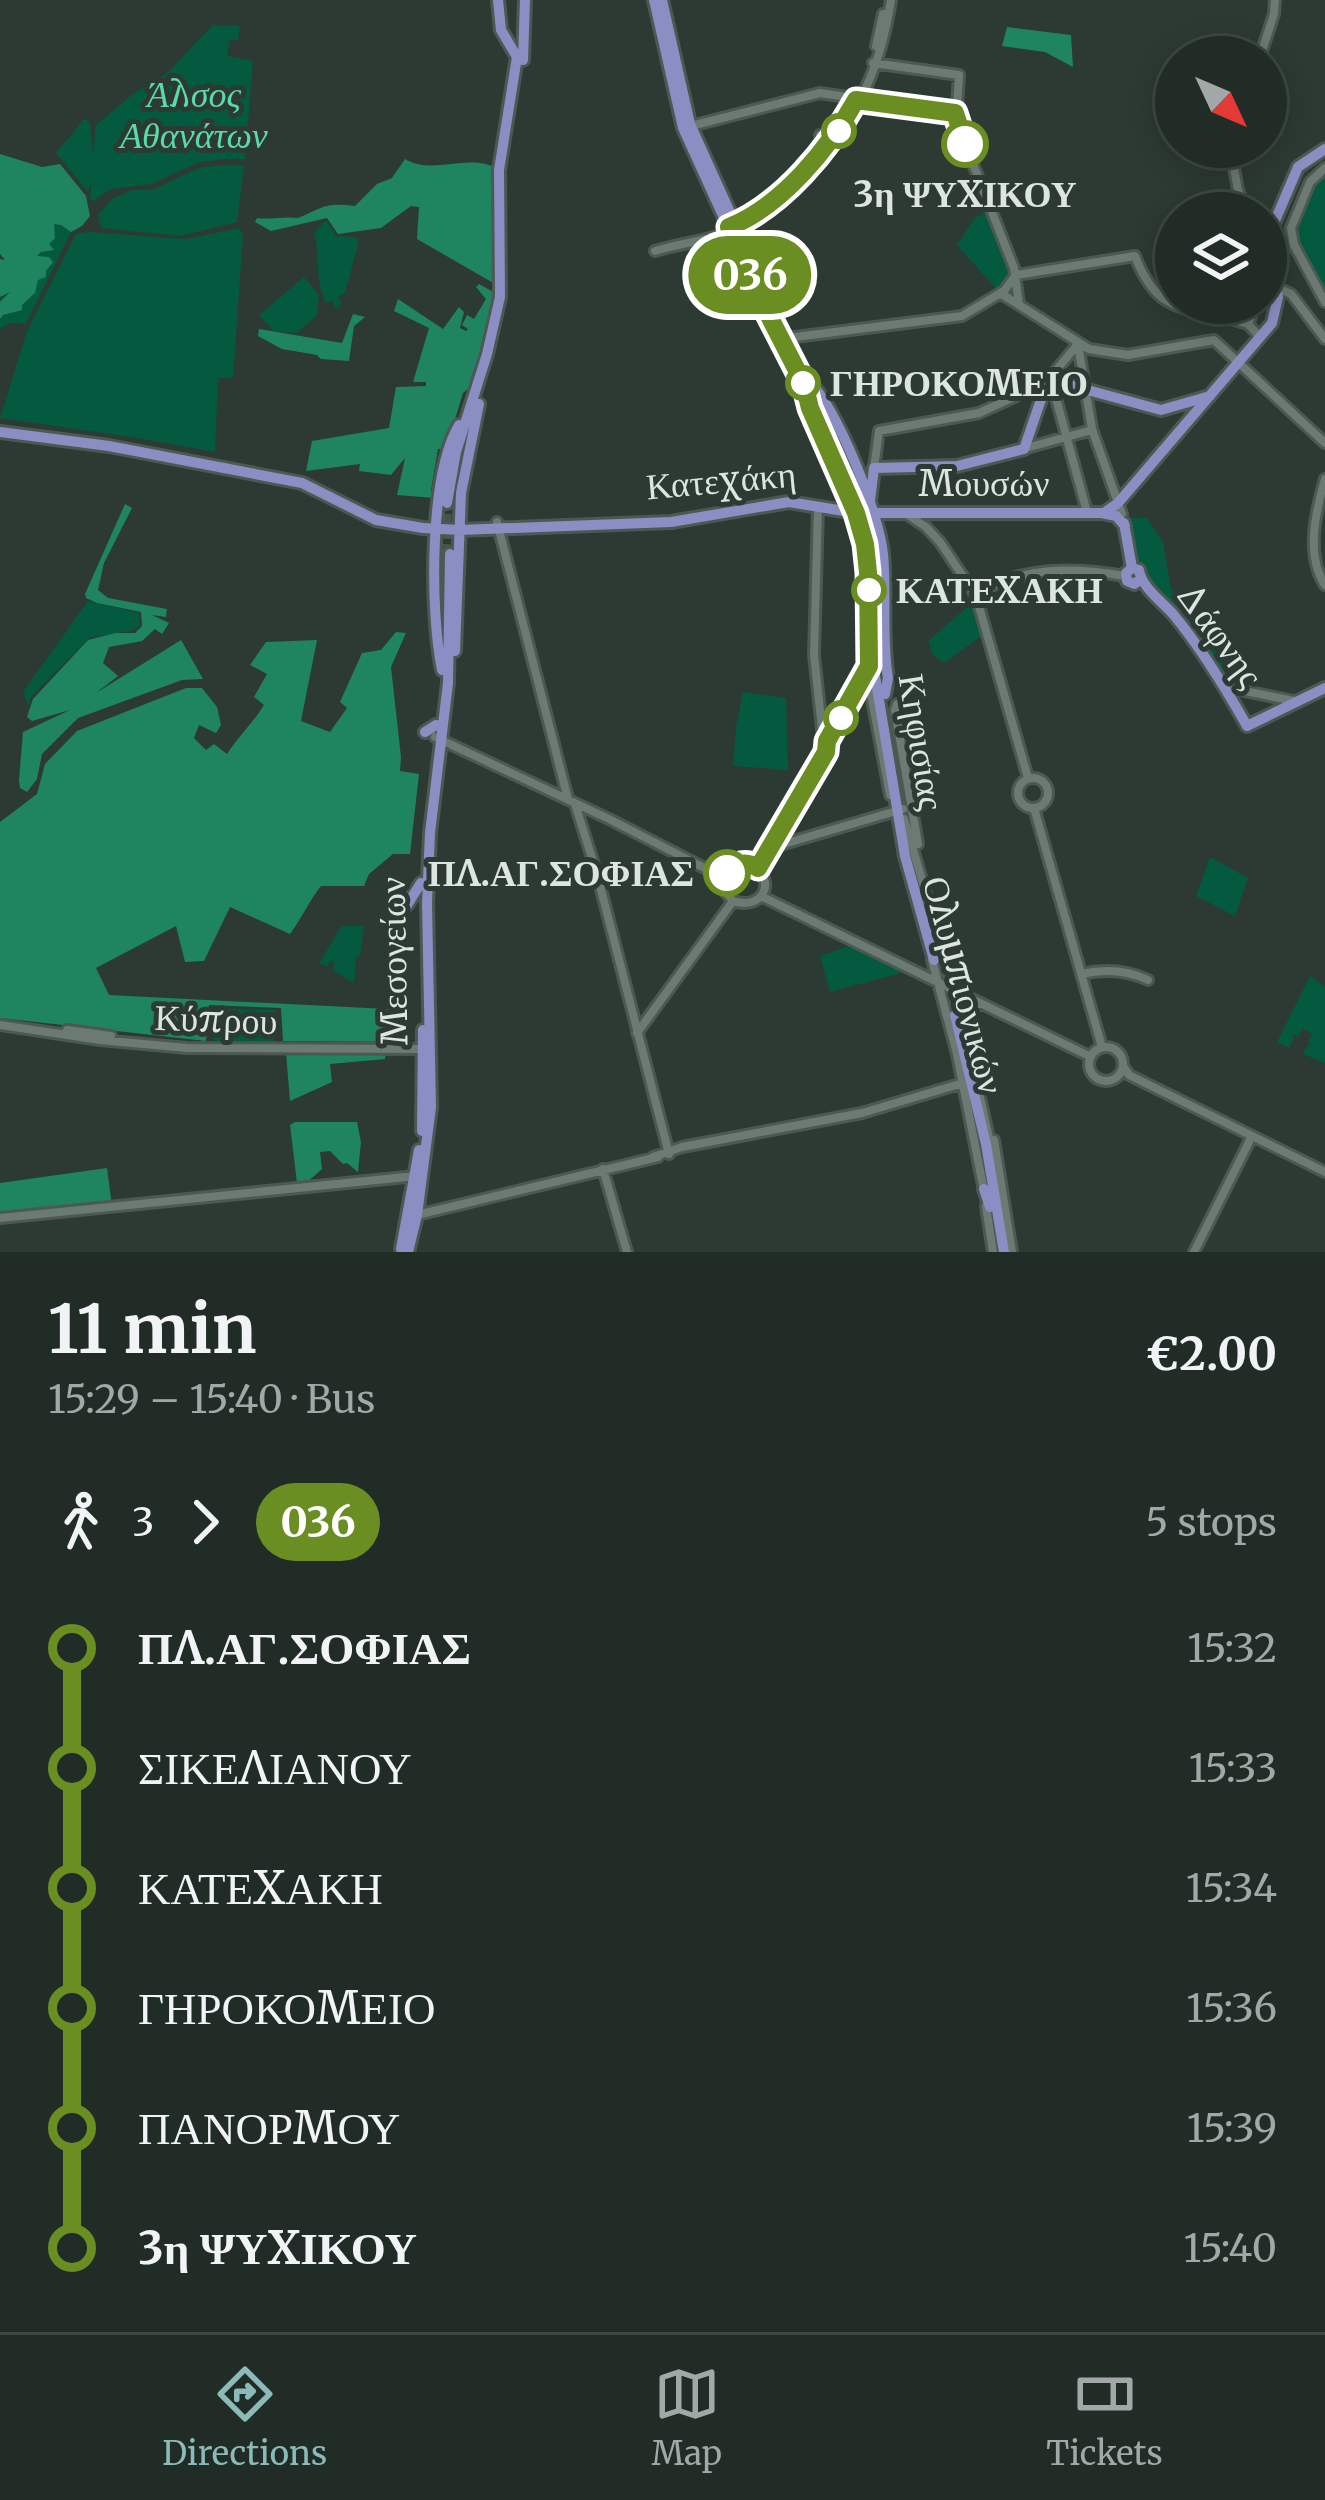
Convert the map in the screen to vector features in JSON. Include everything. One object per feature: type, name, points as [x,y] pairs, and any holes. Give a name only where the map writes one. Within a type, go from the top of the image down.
[{"type":"main road","name":"Μεσογείων","points":[[450,505],[449,445],[468,413],[501,290],[499,170],[517,58],[500,23],[498,0]]},
{"type":"main road","name":"Μεσογείων","points":[[404,1252],[419,1175],[429,1042],[427,936],[434,738],[448,683],[447,526],[461,453],[494,356],[506,295],[505,170],[526,31],[526,0]]},
{"type":"main road","name":"Κηφισίας","points":[[658,0],[687,127],[863,502],[872,578],[873,662],[899,813],[936,960]]},
{"type":"main road","points":[[504,34],[513,40],[526,31]]},
{"type":"main road","points":[[1286,192],[1298,167],[1325,149]]},
{"type":"main road","name":"Κηφισίας","points":[[733,228],[766,310],[807,383]]},
{"type":"main road","points":[[1287,298],[1293,299]]},
{"type":"main road","points":[[1095,513],[1121,514],[1271,324]]},
{"type":"main road","points":[[882,694],[888,678],[884,567],[863,502],[955,466],[1024,449],[1049,381],[1161,410],[1210,396]]},
{"type":"main road","name":"Μεσογείων","points":[[450,505],[462,482],[479,404]]},
{"type":"main road","name":"Κατεχάκη","points":[[0,428],[294,481],[376,520],[447,526],[671,522],[789,502],[818,507],[863,502]]},
{"type":"main road","name":"Κατεχάκη","points":[[497,525],[671,517],[791,498],[863,502]]},
{"type":"main road","name":"Κηφισίας","points":[[863,502],[868,572],[866,672],[882,694]]},
{"type":"main road","name":"Μουσών","points":[[863,502],[904,512],[1095,513]]},
{"type":"main road","points":[[447,526],[442,514],[450,505]]},
{"type":"main road","points":[[447,526],[450,505]]},
{"type":"main road","points":[[1095,513],[1121,514]]},
{"type":"main road","name":"Δάφνης","points":[[1121,514],[1129,572],[1141,572],[1140,580],[1179,621],[1211,663],[1247,726],[1296,702]]},
{"type":"main road","name":"Μεσογείων","points":[[429,1042],[421,884],[442,670],[447,526]]},
{"type":"main road","points":[[1296,702],[1325,688]]},
{"type":"main road","points":[[407,904],[421,884]]},
{"type":"main road","points":[[958,1014],[1002,1252]]},
{"type":"main road","points":[[958,1014],[990,1207],[1002,1252]]},
{"type":"main road","points":[[990,1207],[992,1149]]},
{"type":"main road","name":"Μεσογείων","points":[[413,1216],[410,1192],[419,1175]]},
{"type":"street","points":[[670,247],[733,228],[777,202],[820,158],[845,128],[874,63],[888,0]]},
{"type":"street","points":[[1267,36],[1275,0]]},
{"type":"street","points":[[874,63],[958,75],[955,113],[1016,275],[1019,305]]},
{"type":"street","points":[[687,127],[820,93],[955,113]]},
{"type":"street","points":[[733,228],[776,196],[832,140],[858,100]]},
{"type":"street","points":[[820,136],[832,140]]},
{"type":"street","points":[[1325,168],[1310,182],[1291,229],[1294,245],[1325,302]]},
{"type":"street","points":[[787,338],[962,316],[1000,293],[1016,275],[1135,256],[1155,292]]},
{"type":"street","points":[[1000,293],[1089,349],[1127,355],[1214,340],[1325,443]]},
{"type":"street","points":[[1287,295],[1325,339]]},
{"type":"street","points":[[1248,324],[1261,338]]},
{"type":"street","points":[[863,502],[879,431],[979,413],[1049,381],[1078,344]]},
{"type":"street","points":[[1078,344],[1093,389],[1092,429],[1121,514]]},
{"type":"street","points":[[1049,381],[1095,513]]},
{"type":"street","points":[[1024,449],[1092,429]]},
{"type":"street","points":[[1325,478],[1314,549],[1325,585]]},
{"type":"street","points":[[756,867],[826,752],[827,726],[814,655],[818,507]]},
{"type":"street","points":[[904,512],[940,542],[976,596],[1028,778]]},
{"type":"street","points":[[497,525],[572,802]]},
{"type":"street","points":[[976,596],[1007,580],[1041,572],[1129,572]]},
{"type":"street","points":[[825,744],[827,726],[866,672]]},
{"type":"street","points":[[774,842],[899,813],[866,672]]},
{"type":"street","points":[[1226,690],[1296,702]]},
{"type":"street","points":[[897,704],[917,842],[956,980],[947,989]]},
{"type":"street","points":[[434,738],[724,878]]},
{"type":"street","points":[[1028,778],[1038,778],[1048,790],[1045,802],[1034,808],[1018,797],[1018,788],[1028,778]]},
{"type":"street","points":[[1034,808],[1102,1048]]},
{"type":"street","points":[[584,814],[669,1152]]},
{"type":"street","points":[[724,878],[744,863],[756,867],[765,880],[762,894],[748,904],[729,903]]},
{"type":"street","points":[[636,1034],[729,903],[724,878]]},
{"type":"street","points":[[762,894],[1091,1057]]},
{"type":"street","points":[[922,974],[931,972],[936,960],[950,974],[947,989],[969,1028],[987,1105],[1002,1252]]},
{"type":"street","name":"Ολυμπιονικών","points":[[936,960],[947,989]]},
{"type":"street","points":[[1082,974],[1112,971],[1148,980]]},
{"type":"street","points":[[958,1014],[978,1002]]},
{"type":"street","points":[[958,1014],[966,1021],[992,1149]]},
{"type":"street","name":"Ολυμπιονικών","points":[[958,1014],[963,1083],[988,1183]]},
{"type":"street","name":"Κύπρου","points":[[0,1023],[221,1049],[429,1042]]},
{"type":"street","points":[[1130,1075],[1106,1081],[1097,1078],[1090,1069],[1091,1057],[1102,1048],[1116,1050],[1130,1075],[1325,1172]]},
{"type":"street","points":[[1118,1076],[1123,1066]]},
{"type":"street","points":[[413,1216],[669,1152],[862,1113],[963,1083]]},
{"type":"street","points":[[1194,1252],[1252,1136]]},
{"type":"street","points":[[605,1169],[627,1252]]},
{"type":"street","points":[[0,1218],[419,1175]]},
{"type":"green space","name":"Άλσος Αθανάτων","points":[[213,25],[240,26],[238,40],[230,40],[227,56],[253,61],[245,159],[197,163],[152,184],[111,189],[93,201],[91,181],[88,192],[56,153],[85,118],[90,123],[93,154],[96,125],[134,93],[165,75]]},
{"type":"green space","points":[[1007,27],[1071,35],[1073,67],[1045,52],[1002,46]]},
{"type":"green space","points":[[0,154],[42,167],[60,164],[86,196],[90,216],[71,232],[54,224],[55,238],[49,244],[54,250],[37,256],[53,262],[46,277],[38,280],[22,310],[0,319],[0,302],[10,292],[0,297],[0,259],[5,260],[0,254]]},
{"type":"green space","points":[[405,159],[427,165],[486,164],[497,169],[495,284],[417,239],[419,207],[411,206],[381,228],[338,234],[327,218],[271,231],[255,222],[257,218],[298,218],[330,205],[355,206],[377,184],[392,178]]},
{"type":"green space","points":[[244,166],[237,222],[180,236],[101,228],[98,215],[112,199],[132,190],[152,190],[201,167]]},
{"type":"green space","points":[[1325,171],[1325,291],[1302,248],[1296,225],[1312,185]]},
{"type":"green space","points":[[985,210],[991,214],[1013,272],[998,291],[957,245]]},
{"type":"green space","points":[[43,217],[37,243],[54,221],[71,232],[26,324],[10,323],[0,329],[0,300],[25,263],[19,255],[20,245],[28,238],[15,227],[33,226]]},
{"type":"green space","points":[[326,220],[336,236],[356,237],[358,244],[345,293],[337,297],[342,302],[338,308],[333,300],[326,303],[319,278],[314,233]]},
{"type":"green space","points":[[239,228],[243,235],[233,378],[218,378],[215,452],[0,418],[27,331],[76,234],[186,239]]},
{"type":"green space","points":[[304,277],[319,295],[317,315],[297,333],[273,331],[259,315]]},
{"type":"green space","points":[[479,284],[497,294],[474,384],[463,393],[446,449],[438,449],[431,490],[435,498],[397,495],[405,458],[391,475],[359,471],[360,464],[306,471],[312,441],[389,428],[396,387],[426,386],[426,382],[413,382],[429,328],[394,311],[398,299],[443,329],[459,307],[464,312],[460,328],[466,331],[462,325],[467,315],[474,319],[486,299],[476,287]]},
{"type":"green space","points":[[353,314],[365,317],[354,326],[349,361],[282,349],[258,336],[259,329],[342,343]]},
{"type":"green space","points":[[125,504],[132,508],[104,563],[98,590],[108,598],[167,609],[166,617],[152,615],[169,623],[162,634],[155,629],[142,641],[109,647],[103,663],[118,676],[96,693],[181,640],[203,679],[182,680],[78,718],[42,754],[37,779],[27,792],[20,788],[19,780],[23,732],[70,710],[32,721],[27,717],[33,699],[88,640],[135,633],[142,626],[141,612],[97,603],[85,594]]},
{"type":"green space","points":[[1127,518],[1147,518],[1163,542],[1171,588],[1213,639],[1243,688],[1227,685],[1136,565]]},
{"type":"green space","points":[[88,601],[139,613],[140,625],[89,638],[30,698],[29,707],[23,692]]},
{"type":"green space","points":[[972,603],[984,634],[944,663],[933,655],[928,641]]},
{"type":"green space","points":[[396,632],[406,633],[391,667],[400,771],[419,774],[410,854],[393,854],[369,874],[364,886],[321,886],[290,934],[230,907],[204,961],[185,962],[176,926],[96,968],[109,995],[407,1010],[409,1019],[402,1020],[398,1028],[408,1042],[283,1041],[281,1008],[209,1005],[206,1041],[0,1018],[0,822],[37,794],[45,764],[77,731],[186,688],[202,688],[217,707],[221,725],[216,733],[199,725],[194,738],[206,750],[214,744],[227,754],[264,705],[254,697],[267,674],[250,665],[266,642],[317,640],[301,721],[330,732],[347,708],[340,702],[362,653],[381,650]]},
{"type":"green space","points":[[743,692],[786,698],[788,770],[733,766]]},
{"type":"green space","points":[[1210,857],[1248,878],[1235,916],[1196,896]]},
{"type":"green space","points":[[342,926],[364,926],[354,983],[332,970],[335,963],[330,961],[327,967],[319,963]]},
{"type":"green space","points":[[849,946],[901,973],[830,992],[820,956]]},
{"type":"green space","points":[[1310,976],[1325,987],[1325,1063],[1303,1054],[1311,1045],[1312,1034],[1303,1028],[1298,1036],[1292,1034],[1289,1048],[1277,1042]]},
{"type":"green space","points":[[215,1009],[275,1010],[274,1042],[214,1041]]},
{"type":"green space","points":[[386,1052],[385,1059],[330,1064],[332,1082],[290,1101],[286,1053]]},
{"type":"green space","points":[[357,1122],[358,1172],[330,1151],[320,1152],[322,1169],[305,1184],[297,1183],[290,1125]]},
{"type":"green space","points":[[107,1168],[112,1206],[0,1216],[0,1183]]},
{"type":"tunnel","points":[[856,481],[872,533]]},
{"type":"tunnel","points":[[445,554],[447,503]]},
{"type":"tunnel","points":[[938,957],[955,1015]]},
{"type":"bus line","name":"036","points":[[727,873],[739,864],[758,868],[826,752],[827,741],[869,666],[867,561],[856,515],[804,384],[729,227],[765,206],[805,170],[832,140],[856,100],[955,113],[965,144]]},
{"type":"place","name":"3η ΨΥΧΙΚΟΥ","points":[[965,144]]},
{"type":"place","name":"ΓΗΡΟΚΟΜΕΙΟ","points":[[803,383]]},
{"type":"place","name":"ΚΑΤΕΧΑΚΗ","points":[[869,590]]},
{"type":"place","name":"ΠΛ.ΑΓ.ΣΟΦΙΑΣ","points":[[727,873]]}]
